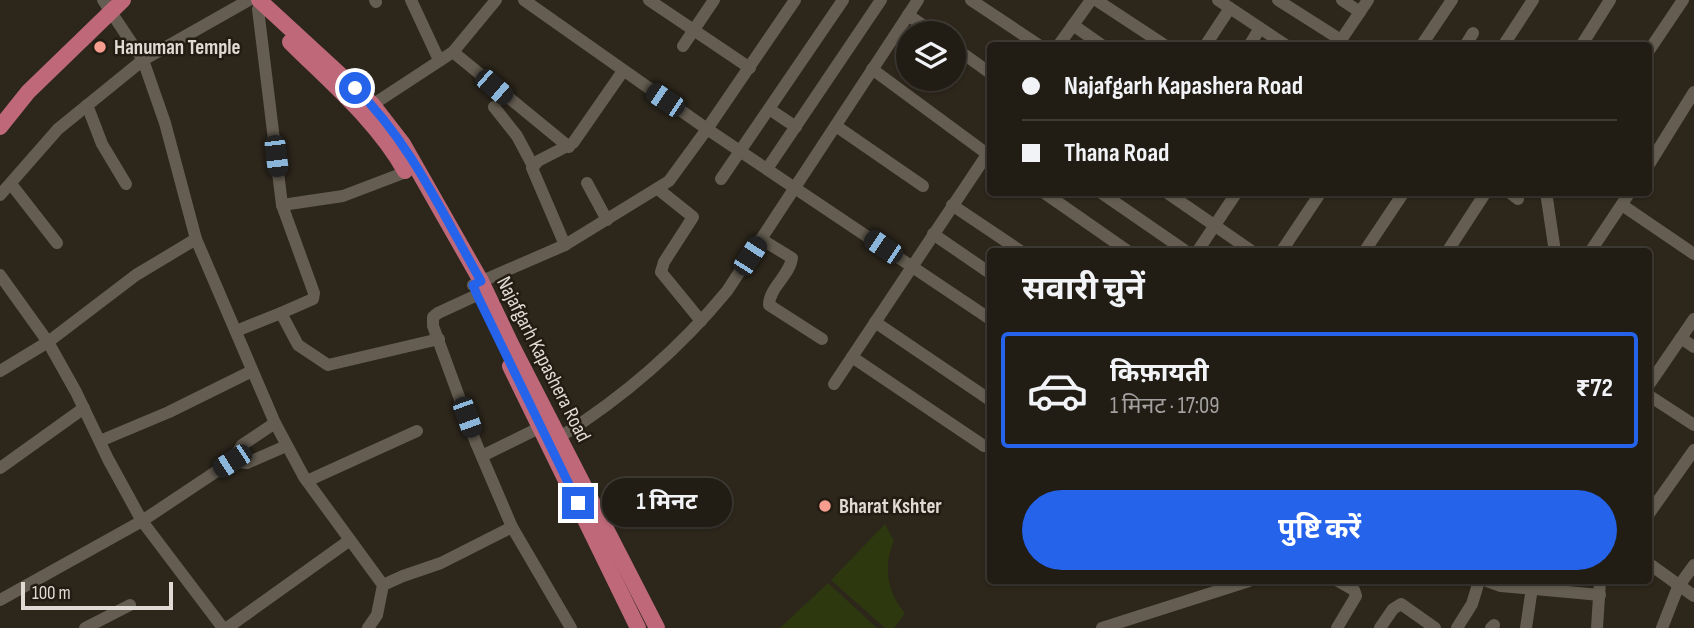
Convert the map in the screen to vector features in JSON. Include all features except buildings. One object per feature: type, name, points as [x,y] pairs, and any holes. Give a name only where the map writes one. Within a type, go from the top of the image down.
[{"type":"main road","points":[[254,2],[366,108],[395,153],[477,287],[638,628]]},
{"type":"main road","points":[[0,127],[28,92],[112,4]]},
{"type":"main road","name":"Najafgarh Kapashera Road","points":[[366,108],[402,144],[560,437],[657,628]]},
{"type":"street","points":[[411,0],[439,60]]},
{"type":"street","points":[[366,108],[453,52],[496,0]]},
{"type":"street","points":[[524,0],[707,129],[987,317]]},
{"type":"street","points":[[649,0],[750,68]]},
{"type":"street","points":[[683,46],[713,0]]},
{"type":"street","points":[[571,628],[512,527],[482,456],[432,321],[433,317],[477,287],[565,245],[658,188],[676,173],[795,0]]},
{"type":"street","points":[[721,179],[843,0]]},
{"type":"street","points":[[767,169],[881,0]]},
{"type":"street","points":[[560,437],[600,412],[622,394],[701,321],[727,291],[918,0]]},
{"type":"street","points":[[971,0],[1034,42]]},
{"type":"street","points":[[1061,42],[1093,0],[1160,42]]},
{"type":"street","points":[[1218,0],[1281,42]]},
{"type":"street","points":[[1278,0],[1338,42]]},
{"type":"street","points":[[1342,0],[1360,12]]},
{"type":"street","points":[[1340,42],[1368,0]]},
{"type":"street","points":[[1424,42],[1452,0]]},
{"type":"street","points":[[1506,42],[1533,0]]},
{"type":"street","points":[[1584,42],[1610,0]]},
{"type":"street","points":[[1652,46],[1683,0]]},
{"type":"street","points":[[0,195],[48,139],[143,60],[254,2],[282,205],[314,293],[309,302],[236,331]]},
{"type":"street","points":[[112,4],[143,60],[165,123],[196,239],[275,424],[307,481],[383,585],[377,615],[368,628]]},
{"type":"street","points":[[1208,42],[1230,8]]},
{"type":"street","points":[[908,15],[917,21]]},
{"type":"street","points":[[1073,25],[1097,42]]},
{"type":"street","points":[[1251,42],[1260,28]]},
{"type":"street","points":[[1467,42],[1473,33]]},
{"type":"street","points":[[453,52],[569,147]]},
{"type":"street","points":[[966,56],[987,71]]},
{"type":"street","points":[[872,69],[987,151]]},
{"type":"street","points":[[533,166],[569,147],[577,139],[623,71]]},
{"type":"street","points":[[1652,160],[1694,92]]},
{"type":"street","points":[[87,105],[102,144],[126,184]]},
{"type":"street","points":[[494,107],[517,135],[533,166],[534,176],[565,245]]},
{"type":"street","points":[[769,108],[796,127]]},
{"type":"street","points":[[836,126],[923,186]]},
{"type":"street","points":[[834,384],[952,205],[987,157]]},
{"type":"street","points":[[282,205],[343,196],[406,172]]},
{"type":"street","points":[[587,183],[607,220]]},
{"type":"street","points":[[11,184],[57,243]]},
{"type":"street","points":[[658,188],[693,217],[664,262],[661,272],[701,321]]},
{"type":"street","points":[[1049,196],[1123,248]]},
{"type":"street","points":[[1106,196],[1181,248]]},
{"type":"street","points":[[1172,196],[1247,248]]},
{"type":"street","points":[[1200,248],[1234,196]]},
{"type":"street","points":[[1284,248],[1318,196]]},
{"type":"street","points":[[1367,248],[1401,196]]},
{"type":"street","points":[[1450,248],[1483,196]]},
{"type":"street","points":[[1548,196],[1555,248]]},
{"type":"street","points":[[1593,248],[1628,196]]},
{"type":"street","points":[[952,205],[1016,248]]},
{"type":"street","points":[[1622,205],[1694,254]]},
{"type":"street","points":[[933,234],[987,271]]},
{"type":"street","points":[[0,371],[48,342],[136,275],[196,239]]},
{"type":"street","points":[[761,239],[792,258],[790,267],[770,297],[769,305],[822,338]]},
{"type":"street","points":[[0,275],[48,342],[142,521],[225,628],[349,540]]},
{"type":"street","points":[[281,313],[298,345],[328,365],[439,339]]},
{"type":"street","points":[[1652,380],[1694,319]]},
{"type":"street","points":[[875,322],[987,398]]},
{"type":"street","points":[[1681,338],[1694,347]]},
{"type":"street","points":[[852,357],[984,446]]},
{"type":"street","points":[[100,441],[169,412],[252,370]]},
{"type":"street","points":[[1652,398],[1694,425]]},
{"type":"street","points":[[0,468],[84,408]]},
{"type":"street","points":[[0,600],[142,521],[232,461],[242,445],[275,424]]},
{"type":"street","points":[[482,456],[541,426]]},
{"type":"street","points":[[307,481],[417,431]]},
{"type":"street","points":[[232,461],[247,463],[286,446]]},
{"type":"street","points":[[1652,508],[1694,450]]},
{"type":"street","points":[[383,585],[441,563],[512,527]]},
{"type":"street","points":[[1662,628],[1678,587],[1694,565]]},
{"type":"street","points":[[1652,566],[1694,596]]},
{"type":"street","points":[[1102,628],[1240,584]]},
{"type":"street","points":[[1337,628],[1356,596],[1354,590],[1343,584]]},
{"type":"street","points":[[1457,628],[1472,604],[1478,584]]},
{"type":"street","points":[[1495,584],[1533,585],[1600,595]]},
{"type":"street","points":[[1597,628],[1600,584]]},
{"type":"street","points":[[1526,628],[1533,585]]},
{"type":"street","points":[[1380,628],[1393,609],[1401,604],[1436,628]]},
{"type":"street","points":[[85,628],[130,605]]},
{"type":"green space","points":[[885,524],[894,541],[888,569],[891,588],[905,613],[894,628],[885,628],[831,580]]},
{"type":"green space","points":[[828,583],[877,628],[780,628]]},
{"type":"place","name":"Hanuman Temple","points":[[100,47]]},
{"type":"place","name":"Bharat Kshter","points":[[825,506]]},
{"type":"route","points":[[355,88],[372,104],[402,144],[481,281],[473,285],[477,295],[578,503]]}]
